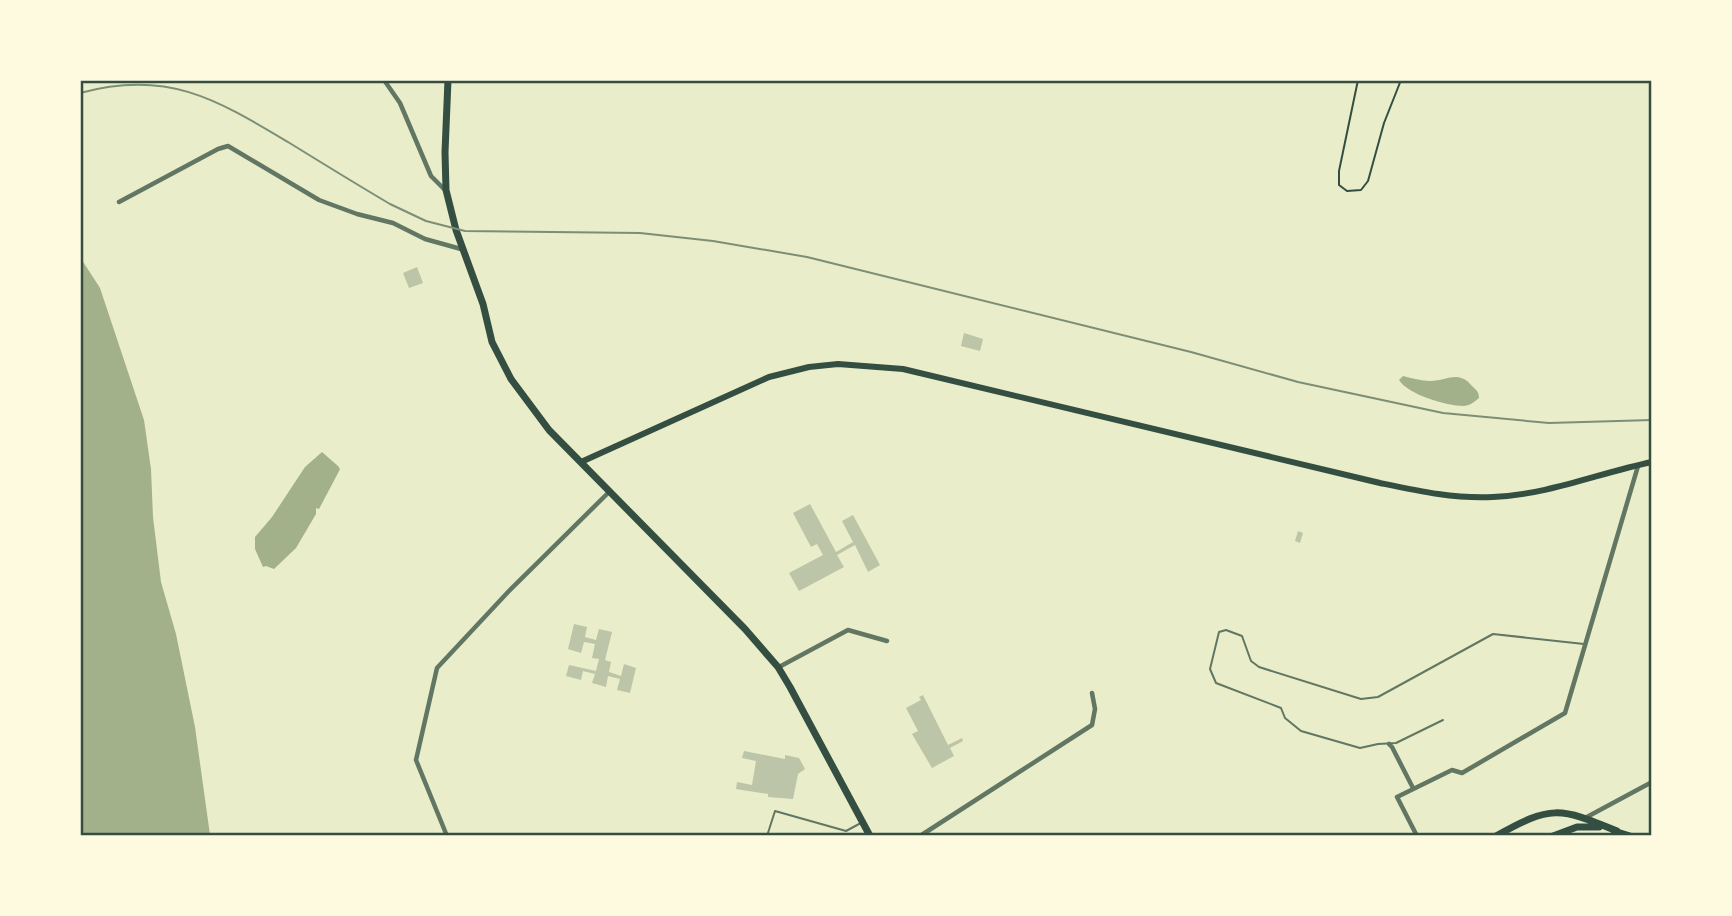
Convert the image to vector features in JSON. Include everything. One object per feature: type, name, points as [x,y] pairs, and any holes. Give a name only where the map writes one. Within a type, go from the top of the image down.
[{"type":"main road","points":[[448,80],[444,152],[446,190],[462,249],[483,304],[492,342],[512,379],[541,420],[745,629],[778,667],[870,835]]},
{"type":"main road","points":[[580,462],[769,377],[809,367],[846,364],[903,369],[1380,483],[1441,495],[1494,497],[1531,492],[1651,462]]},
{"type":"main road","points":[[1496,835],[1539,814],[1566,813],[1630,835]]},
{"type":"main road","points":[[1553,835],[1583,826],[1617,831]]},
{"type":"street","points":[[384,80],[400,103],[432,176],[446,190]]},
{"type":"street","points":[[119,202],[228,146],[319,200],[356,214],[393,223],[425,239],[462,249]]},
{"type":"street","points":[[1417,835],[1397,797],[1452,770],[1462,773],[1565,713],[1638,465]]},
{"type":"street","points":[[447,835],[416,760],[437,668],[508,592],[610,491]]},
{"type":"street","points":[[778,667],[848,630],[887,641]]},
{"type":"street","points":[[920,835],[1092,725],[1092,693]]},
{"type":"street","points":[[1389,744],[1413,788]]},
{"type":"street","points":[[1584,818],[1651,782]]},
{"type":"lane","points":[[1443,720],[1396,743],[1355,748],[1301,731],[1285,718],[1281,708],[1216,683],[1210,669],[1219,632],[1226,630],[1242,636],[1251,661],[1259,667],[1361,699],[1378,697],[1493,634],[1585,644]]},
{"type":"lane","points":[[767,835],[775,811],[846,831],[863,822]]},
{"type":"path","points":[[1358,80],[1339,171],[1339,185],[1347,191],[1361,190],[1368,181],[1384,123],[1401,80]]},
{"type":"shaded area","points":[[80,257],[100,288],[144,420],[161,582],[176,634],[195,727],[210,835],[81,835]]},
{"type":"shaded area","points":[[1403,376],[1430,381],[1462,378],[1477,391],[1479,398],[1465,406],[1438,401],[1403,385],[1399,380]]},
{"type":"shaded area","points":[[322,452],[338,466],[338,473],[296,548],[274,569],[263,567],[255,549],[255,537],[272,517],[305,467]]},
{"type":"building","points":[[417,267],[423,283],[409,288],[403,273]]},
{"type":"building","points":[[964,333],[983,339],[980,351],[961,346]]},
{"type":"building","points":[[810,504],[836,552],[853,542],[842,521],[853,515],[880,565],[868,572],[855,545],[837,555],[844,567],[799,591],[789,573],[823,555],[817,544],[811,547],[793,513]]},
{"type":"building","points":[[1298,531],[1303,533],[1300,543],[1295,541]]},
{"type":"building","points":[[574,624],[587,627],[585,637],[596,640],[599,629],[612,632],[605,660],[611,662],[609,672],[621,676],[624,664],[636,668],[630,693],[617,690],[620,679],[608,676],[606,687],[592,683],[595,674],[583,671],[581,680],[566,676],[569,665],[596,671],[599,659],[592,658],[595,644],[584,642],[581,653],[568,649]]},
{"type":"building","points":[[923,695],[948,745],[962,738],[963,741],[950,748],[954,756],[932,768],[912,734],[918,731],[906,708],[921,700],[919,697]]},
{"type":"building","points":[[744,751],[785,759],[785,755],[799,758],[805,769],[798,774],[793,799],[768,797],[768,794],[736,789],[737,782],[752,785],[756,761],[742,758]]},
{"type":"railway","points":[[80,93],[111,86],[139,84],[190,92],[237,113],[390,204],[426,221],[465,231],[640,233],[713,241],[807,257],[1191,352],[1298,382],[1443,413],[1549,423],[1652,420]]}]
